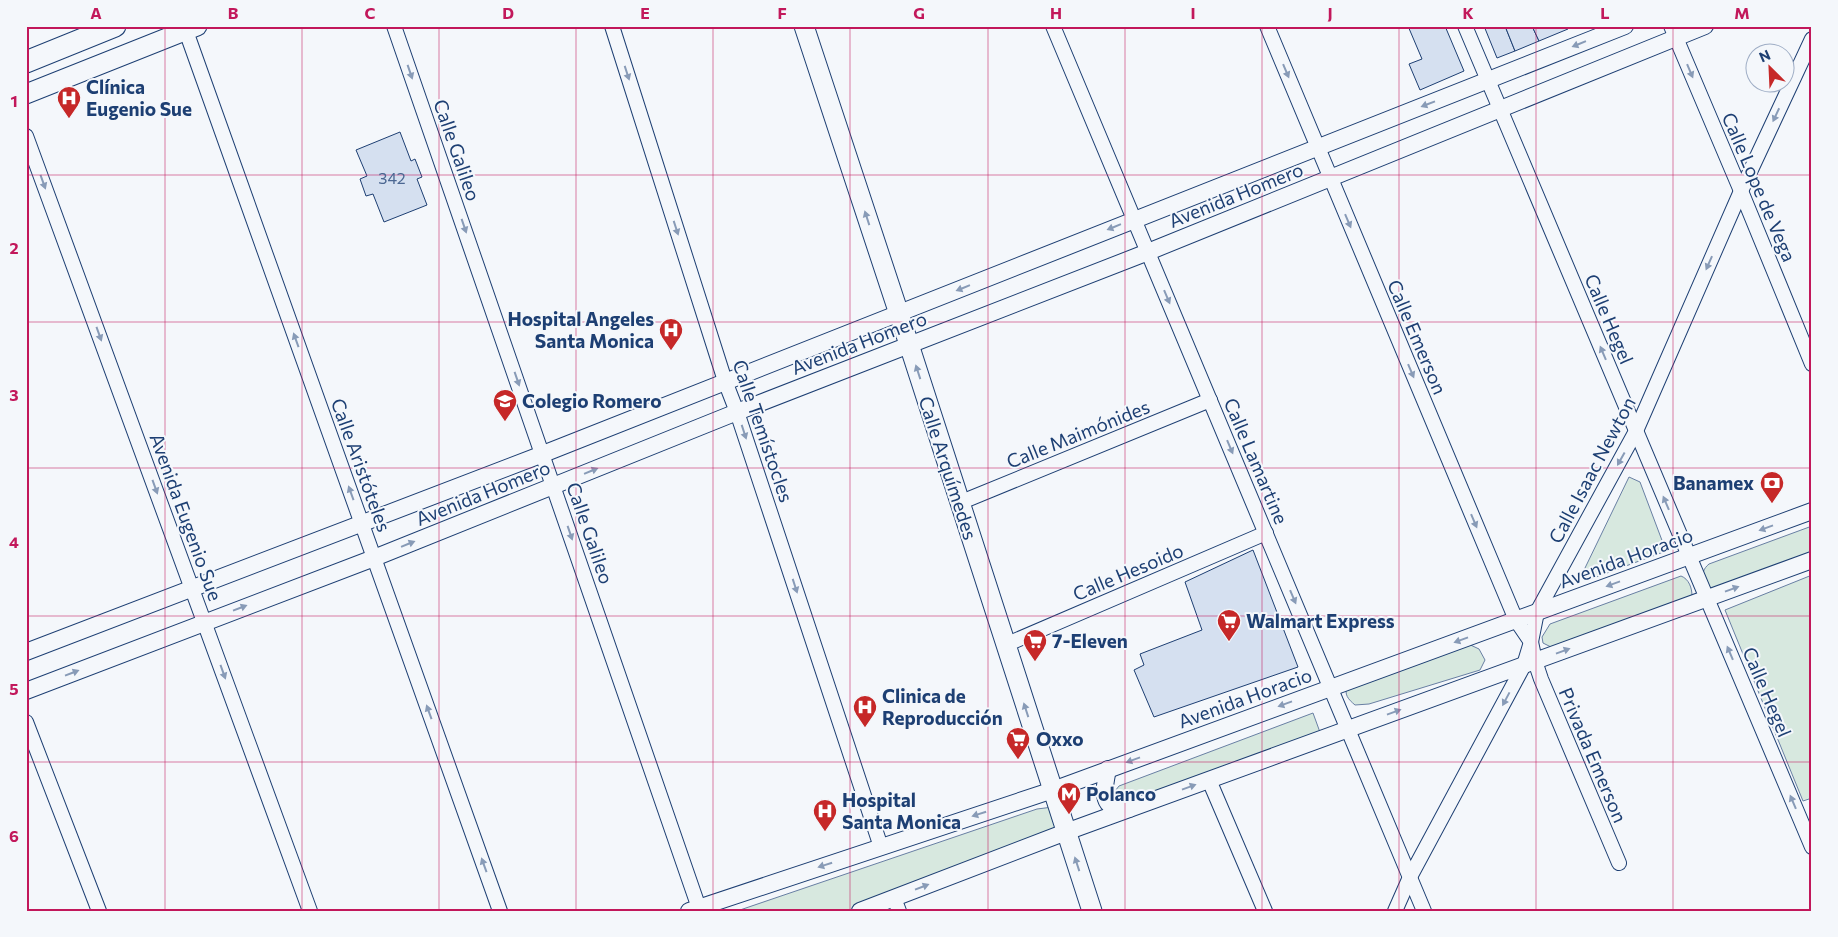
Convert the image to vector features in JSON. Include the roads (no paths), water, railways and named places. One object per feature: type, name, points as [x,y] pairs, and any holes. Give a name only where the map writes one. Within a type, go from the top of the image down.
[{"type":"main road","points":[[26,62],[115,26]]},
{"type":"main road","name":"Calle Arquímedes","points":[[804,26],[1092,911]]},
{"type":"main road","points":[[26,94],[191,29]]},
{"type":"street","name":"Calle Galileo","points":[[394,26],[554,486],[696,910]]},
{"type":"street","name":"Calle Temístocles","points":[[612,26],[725,381],[737,412],[881,847]]},
{"type":"street","name":"Calle Lamartine","points":[[1053,26],[1424,911]]},
{"type":"street","name":"Calle Emerson","points":[[1267,26],[1516,620],[1531,642]]},
{"type":"street","name":"Calle Hegel","points":[[1465,26],[1707,598],[1806,820],[1812,847]]},
{"type":"street","name":"Avenida Homero","points":[[26,652],[543,454],[899,314],[1133,219],[1625,26]]},
{"type":"street","name":"Avenida Homero","points":[[26,691],[374,558],[737,412],[1148,252],[1501,109],[1674,32],[1705,26]]},
{"type":"street","name":"Calle Aristóteles","points":[[191,29],[374,558],[500,911]]},
{"type":"street","name":"Calle Lope de Vega","points":[[1674,32],[1812,364]]},
{"type":"street","name":"Calle Isaac Newton","points":[[1395,911],[1410,877],[1530,663],[1531,642],[1537,612],[1636,431],[1741,191],[1812,39]]},
{"type":"street","name":"Avenida Eugenio Sue","points":[[26,136],[310,911]]},
{"type":"street","name":"Calle Maimónides","points":[[959,503],[1210,400]]},
{"type":"street","name":"Avenida Horacio","points":[[696,910],[1053,790],[1812,511]]},
{"type":"street","name":"Calle Hesoido","points":[[1005,645],[1266,533]]},
{"type":"street","points":[[860,911],[896,904],[1066,832],[1812,560]]},
{"type":"street","name":"Privada Emerson","points":[[1530,663],[1541,679],[1619,863]]},
{"type":"street","points":[[26,722],[99,911]]},
{"type":"street","points":[[1108,769],[1103,792],[1106,799],[1119,810],[1129,809]]},
{"type":"street","points":[[1209,780],[1265,911]]},
{"type":"place","name":"Clínica Eugenio Sue","points":[[69,119]]},
{"type":"place","name":"Hospital Angeles Santa Monica","points":[[671,351]]},
{"type":"place","name":"Colegio Romero","points":[[505,422]]},
{"type":"place","name":"Banamex","points":[[1772,504]]},
{"type":"place","name":"Walmart Express","points":[[1229,642]]},
{"type":"place","name":"7-Eleven","points":[[1035,662]]},
{"type":"place","name":"Clinica de Reproducción","points":[[865,728]]},
{"type":"place","name":"Oxxo","points":[[1018,760]]},
{"type":"place","name":"Polanco","points":[[1069,815]]},
{"type":"place","name":"Hospital Santa Monica","points":[[825,832]]}]
